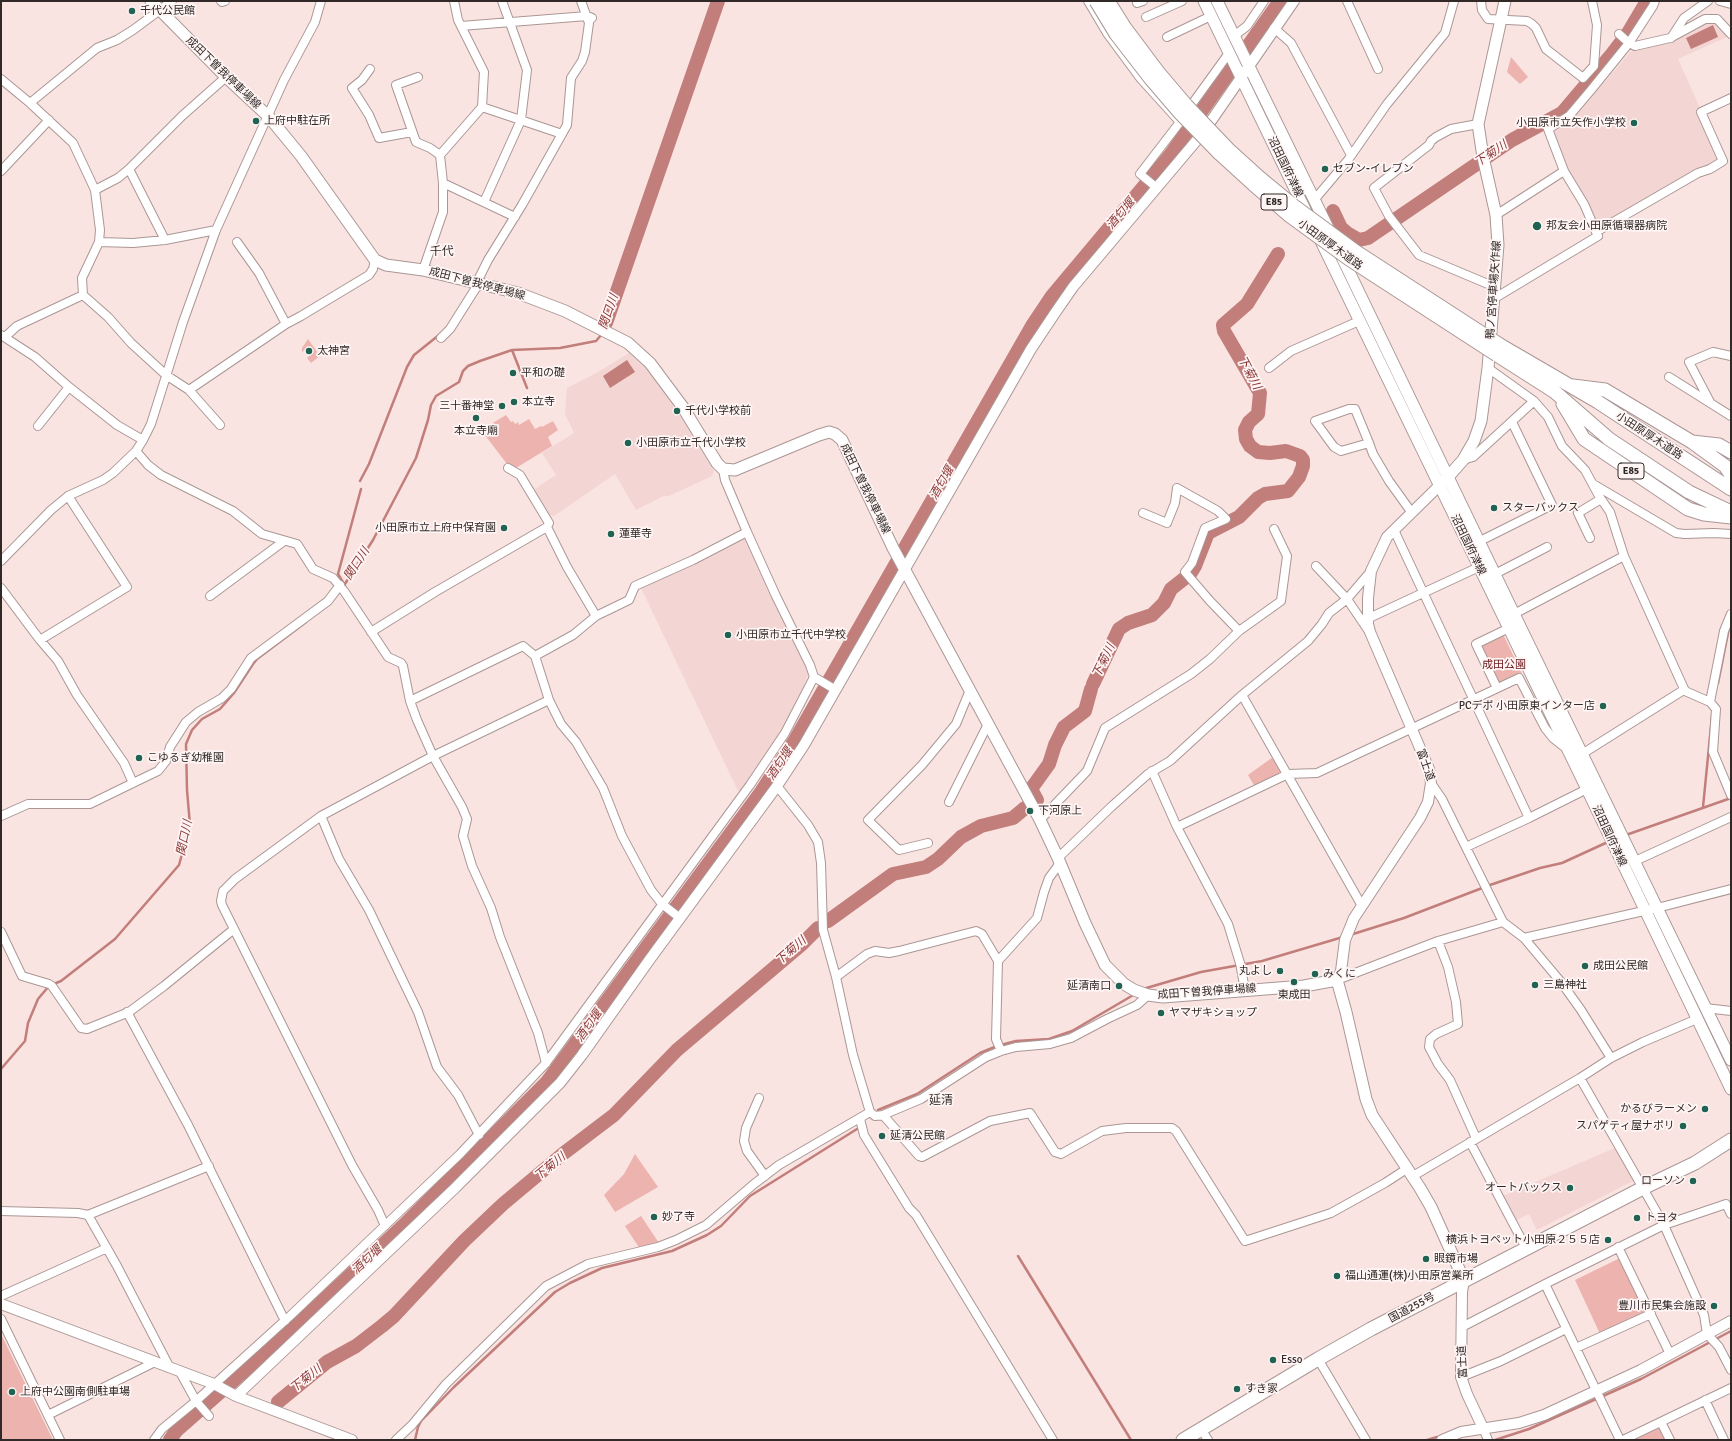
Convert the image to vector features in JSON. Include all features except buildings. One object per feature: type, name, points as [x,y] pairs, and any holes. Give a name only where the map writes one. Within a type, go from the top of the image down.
[{"type":"highway","name":"小田原厚木道路","points":[[1096,1],[1116,34],[1150,78],[1191,125],[1253,184],[1290,216],[1349,259],[1560,388],[1598,402],[1731,489]]},
{"type":"highway","name":"小田原厚木道路","points":[[1108,1],[1125,28],[1186,106],[1260,178],[1355,252],[1498,350]]},
{"type":"highway","name":"小田原厚木道路","points":[[1560,388],[1604,390],[1692,442],[1724,466],[1731,475]]},
{"type":"highway","name":"小田原厚木道路","points":[[1560,388],[1609,439],[1690,492],[1731,512]]},
{"type":"highway","name":"小田原厚木道路","points":[[1560,388],[1584,439],[1688,509],[1704,514],[1731,517]]},
{"type":"highway","points":[[1692,442],[1719,445],[1731,452]]},
{"type":"highway","name":"国道255号","points":[[1183,1440],[1204,1434],[1318,1359],[1464,1280],[1696,1162],[1731,1140]]},
{"type":"main road","name":"成田下曽我停車場線","points":[[151,1],[158,10],[226,77],[269,117],[301,156],[375,260],[386,265],[423,270],[518,293],[565,311],[628,343],[650,363],[682,406],[717,463],[723,470],[735,470],[829,432],[835,434],[842,440],[893,548],[1040,820],[1105,965],[1114,976],[1134,990],[1148,995],[1162,997],[1304,986],[1337,980]]},
{"type":"main road","name":"沼田国府津線","points":[[1204,1],[1439,487],[1587,788],[1611,841],[1731,1089]]},
{"type":"main road","name":"沼田国府津線","points":[[1217,1],[1315,200],[1731,1060]]},
{"type":"main road","name":"鴨ノ宮停車場矢作線","points":[[1448,477],[1463,460],[1474,441],[1481,421],[1488,368],[1498,245],[1496,216],[1478,124],[1505,1]]},
{"type":"main road","points":[[1337,980],[1366,1099],[1377,1124],[1410,1172],[1431,1207],[1464,1280]]},
{"type":"street","points":[[30,103],[97,48],[117,40],[133,30],[172,1]]},
{"type":"street","points":[[221,1],[226,1]]},
{"type":"street","points":[[1,561],[41,520],[68,496],[103,480],[136,451],[143,440],[151,424],[183,322],[216,230],[269,117],[284,80],[315,22],[322,1]]},
{"type":"street","points":[[440,156],[482,107],[484,72],[458,20],[454,1]]},
{"type":"street","points":[[484,202],[521,120],[527,70],[502,1]]},
{"type":"street","points":[[441,338],[450,329],[478,283],[488,260],[515,217],[567,125],[571,78],[582,61],[585,52],[590,17],[581,1]]},
{"type":"street","points":[[1088,1],[1107,33],[1141,79],[1180,122]]},
{"type":"street","points":[[1146,17],[1182,1]]},
{"type":"street","points":[[1234,36],[1247,26],[1264,1]]},
{"type":"street","points":[[236,1396],[456,1187],[560,1083],[582,1055],[777,786],[804,745],[1028,356],[1055,313],[1073,287],[1202,134],[1247,64],[1294,1]]},
{"type":"street","points":[[1347,1],[1378,69]]},
{"type":"street","points":[[1315,200],[1351,155],[1387,104],[1445,33],[1454,1]]},
{"type":"street","points":[[1481,1],[1482,10],[1488,19],[1527,22],[1532,24],[1536,28],[1546,49],[1583,78],[1594,66],[1597,25],[1592,1]]},
{"type":"street","points":[[1478,124],[1451,129],[1436,136],[1429,145],[1374,188],[1389,216],[1419,255],[1495,292],[1598,236],[1584,204],[1564,171],[1548,129],[1569,116],[1625,39],[1653,6],[1655,1]]},
{"type":"street","points":[[1670,38],[1676,27],[1684,18],[1708,1]]},
{"type":"street","points":[[1720,1],[1731,4]]},
{"type":"street","points":[[1167,37],[1211,16]]},
{"type":"street","points":[[461,26],[590,17]]},
{"type":"street","points":[[1625,39],[1635,46],[1670,38],[1705,19],[1717,19],[1731,34]]},
{"type":"street","points":[[1274,28],[1291,43],[1351,155]]},
{"type":"street","points":[[1157,188],[1140,174],[1230,55]]},
{"type":"street","points":[[370,68],[362,80],[352,88],[369,115],[379,138],[412,132]]},
{"type":"street","points":[[95,190],[118,178],[182,116],[226,77]]},
{"type":"street","points":[[418,77],[396,85],[416,142],[430,148],[440,156],[443,183],[443,212],[423,270]]},
{"type":"street","points":[[1,79],[30,103],[73,143],[95,190],[98,207],[100,242],[82,278],[83,295],[108,317],[131,343],[166,375],[189,390],[220,425]]},
{"type":"street","points":[[1596,232],[1698,173],[1723,161],[1701,112],[1731,98]]},
{"type":"street","points":[[482,107],[562,134]]},
{"type":"street","points":[[1,172],[49,120]]},
{"type":"street","points":[[128,169],[165,240]]},
{"type":"street","points":[[1496,216],[1564,171]]},
{"type":"street","points":[[443,183],[515,217]]},
{"type":"street","points":[[100,242],[133,243],[165,240],[216,230]]},
{"type":"street","points":[[237,242],[259,273],[286,324]]},
{"type":"street","points":[[189,390],[286,324],[369,275],[373,269],[375,260]]},
{"type":"street","points":[[1,345],[5,337],[18,326],[83,295]]},
{"type":"street","points":[[1269,368],[1291,351],[1359,321]]},
{"type":"street","points":[[5,337],[35,357],[69,388],[117,425],[143,440]]},
{"type":"street","points":[[1710,402],[1690,362],[1713,352],[1731,356]]},
{"type":"street","points":[[1488,368],[1534,401],[1548,417],[1562,446],[1585,470],[1610,512],[1624,556],[1685,691]]},
{"type":"street","points":[[1669,377],[1731,416]]},
{"type":"street","points":[[38,426],[69,388]]},
{"type":"street","points":[[1463,460],[1472,457],[1534,401]]},
{"type":"street","points":[[1369,442],[1341,451],[1334,447],[1315,421],[1349,409],[1355,409],[1369,442],[1373,454],[1389,481],[1412,513]]},
{"type":"street","points":[[1480,541],[1552,505],[1512,422]]},
{"type":"street","points":[[136,451],[148,465],[161,475],[233,510],[262,534],[297,544],[313,569],[333,578],[342,588],[388,656],[400,662],[403,666],[406,673],[410,701],[433,756],[462,807],[467,820],[463,836],[472,866],[491,908],[500,937],[538,1033],[546,1063]]},
{"type":"street","points":[[508,468],[520,475],[549,523],[547,526],[566,567],[596,616]]},
{"type":"street","points":[[723,470],[725,480],[747,532],[776,596],[817,679],[836,690]]},
{"type":"street","name":"富士道","points":[[1448,477],[1387,537],[1372,571],[1368,598],[1370,632],[1429,769],[1431,783],[1442,799],[1504,922]]},
{"type":"street","points":[[1593,484],[1676,533],[1731,534]]},
{"type":"street","points":[[1143,513],[1167,523],[1175,503],[1177,488],[1218,511],[1226,518],[1205,528],[1192,563],[1185,572],[1239,631]]},
{"type":"street","points":[[40,640],[127,587],[68,496]]},
{"type":"street","points":[[1590,538],[1578,513],[1601,499]]},
{"type":"street","points":[[371,632],[435,592],[547,526]]},
{"type":"street","points":[[1040,820],[1086,771],[1105,728],[1191,674],[1210,659],[1239,631],[1281,602],[1287,556],[1274,529]]},
{"type":"street","points":[[1394,530],[1529,818]]},
{"type":"street","points":[[535,656],[573,635],[596,616],[629,600],[635,586],[693,560],[747,532]]},
{"type":"street","points":[[210,596],[284,541]]},
{"type":"street","points":[[1495,574],[1547,547]]},
{"type":"street","points":[[1514,614],[1624,556]]},
{"type":"street","points":[[1316,566],[1347,599],[1370,632]]},
{"type":"street","points":[[1369,618],[1424,594],[1479,567]]},
{"type":"street","points":[[998,961],[1036,918],[1046,885],[1059,860],[1111,807],[1152,771],[1170,761],[1242,695],[1308,641],[1329,613],[1347,599],[1372,571]]},
{"type":"street","points":[[1,588],[40,640],[58,661],[77,695],[124,763],[133,783]]},
{"type":"street","points":[[1,816],[28,804],[90,804],[158,771],[166,761],[170,747],[186,722],[198,712],[222,698],[231,689],[251,658],[328,601],[342,588]]},
{"type":"street","points":[[1710,702],[1724,631],[1731,614]]},
{"type":"street","points":[[1497,688],[1476,644],[1509,628]]},
{"type":"street","points":[[410,701],[523,646],[535,656],[549,700],[561,724],[576,742],[603,788],[622,836],[651,890],[662,904],[680,918]]},
{"type":"street","points":[[1177,827],[1288,774],[1316,773],[1519,678],[1546,728],[1553,738],[1568,750]]},
{"type":"street","points":[[154,1440],[162,1429],[196,1401],[285,1321],[385,1226],[479,1135],[546,1063],[750,785],[785,733],[817,679]]},
{"type":"street","points":[[928,843],[899,850],[868,820],[922,764],[956,724],[970,690]]},
{"type":"street","points":[[1582,754],[1682,691],[1685,691],[1710,702],[1716,709],[1713,752],[1731,795]]},
{"type":"street","points":[[1242,695],[1362,906]]},
{"type":"street","points":[[385,1226],[378,1210],[352,1165],[222,905],[223,891],[235,879],[321,816],[433,756],[549,700]]},
{"type":"street","points":[[949,802],[988,724]]},
{"type":"street","points":[[1152,771],[1177,827],[1228,924],[1240,965],[1245,990]]},
{"type":"street","points":[[1337,980],[1341,971],[1347,936],[1362,906],[1420,818],[1428,802],[1431,783]]},
{"type":"street","points":[[777,786],[808,825],[818,842],[821,862],[823,930],[836,977],[853,1054],[870,1112],[875,1116],[883,1115],[921,1099],[999,1047],[1050,1044],[1071,1038],[1137,1005],[1148,995]]},
{"type":"street","points":[[1466,847],[1529,818],[1587,788]]},
{"type":"street","points":[[321,816],[339,859],[369,910],[418,1012],[437,1068],[458,1095],[479,1135]]},
{"type":"street","points":[[1635,861],[1731,817]]},
{"type":"street","points":[[1524,938],[1657,908],[1731,888]]},
{"type":"street","points":[[1337,980],[1438,941],[1504,922],[1524,938],[1562,982],[1611,1058]]},
{"type":"street","points":[[1,932],[22,976],[51,985],[82,1028],[87,1029],[127,1012],[164,986],[234,929]]},
{"type":"street","points":[[836,977],[867,954],[875,951],[889,953],[976,931],[982,934],[998,961],[996,1039],[999,1047]]},
{"type":"street","points":[[1438,941],[1448,967],[1456,1002],[1458,1024],[1436,1034],[1430,1039],[1429,1047],[1438,1064],[1450,1080],[1473,1140],[1526,1248]]},
{"type":"street","points":[[1705,1008],[1731,1011]]},
{"type":"street","points":[[127,1012],[209,1166],[285,1321]]},
{"type":"street","points":[[883,1115],[919,1156],[922,1157],[990,1121],[1030,1113],[1055,1152],[1061,1154],[1102,1131],[1126,1128],[1172,1128],[1176,1131],[1244,1241],[1331,1213],[1385,1183],[1473,1140],[1580,1078],[1611,1058],[1643,1042],[1697,1019]]},
{"type":"street","points":[[1580,1078],[1664,1225],[1704,1315],[1709,1336],[1718,1347],[1731,1370]]},
{"type":"street","points":[[759,1098],[746,1128],[744,1141],[747,1151],[765,1176]]},
{"type":"street","points":[[396,1440],[412,1425],[446,1384],[546,1286],[588,1264],[658,1247],[706,1225],[779,1165],[870,1112]]},
{"type":"street","points":[[860,1119],[864,1135],[868,1142],[909,1208],[916,1215],[1053,1440]]},
{"type":"street","points":[[1,1211],[78,1213],[88,1215],[209,1166]]},
{"type":"street","points":[[1462,1327],[1664,1225],[1726,1204],[1731,1214]]},
{"type":"street","points":[[88,1215],[175,1370],[196,1401],[209,1416]]},
{"type":"street","points":[[1618,1247],[1670,1354]]},
{"type":"street","points":[[1,1296],[107,1248]]},
{"type":"street","name":"富士道","points":[[1464,1280],[1462,1292],[1461,1377],[1488,1440]]},
{"type":"street","points":[[1545,1284],[1622,1440],[1731,1388]]},
{"type":"street","points":[[1,1304],[214,1384],[236,1396],[352,1440]]},
{"type":"street","points":[[1576,1348],[1651,1314]]},
{"type":"street","points":[[1,1319],[60,1440]]},
{"type":"street","points":[[1442,1440],[1461,1432],[1511,1425],[1530,1420],[1599,1394],[1670,1354],[1709,1336],[1731,1321]]},
{"type":"street","points":[[1461,1377],[1501,1361],[1566,1329]]},
{"type":"street","points":[[1318,1359],[1366,1440]]},
{"type":"street","points":[[48,1415],[155,1362]]},
{"type":"street","points":[[1705,1400],[1724,1440]]},
{"type":"street","points":[[1661,1422],[1670,1440]]},
{"type":"shaded area","name":"小田原市立矢作小学校","points":[[1703,23],[1715,23],[1724,31],[1727,37],[1678,59],[1701,110],[1719,159],[1718,162],[1602,226],[1598,225],[1588,203],[1569,172],[1553,131],[1554,128],[1575,117],[1631,51]]},
{"type":"shaded area","points":[[1713,25],[1718,37],[1691,49],[1686,38]]},
{"type":"shaded area","name":"小田原市立千代小学校","points":[[629,353],[648,370],[673,405],[675,411],[678,412],[714,471],[712,476],[669,496],[664,496],[636,510],[615,474],[554,516],[548,515],[533,490],[556,475],[542,453],[574,433],[565,414],[567,388],[598,372]]},
{"type":"shaded area","points":[[627,360],[635,372],[610,388],[603,376]]},
{"type":"shaded area","name":"小田原市立千代中学校","points":[[746,536],[809,667],[808,675],[791,717],[742,790],[738,791],[641,588]]},
{"type":"shaded area","name":"オートバックス","points":[[1617,1147],[1635,1180],[1537,1230],[1529,1214],[1515,1221],[1503,1196]]},
{"type":"green space","points":[[1511,57],[1528,77],[1520,84],[1507,72]]},
{"type":"green space","name":"太神宮","points":[[308,339],[320,356],[311,363],[307,358],[312,353],[307,348],[302,352],[302,348]]},
{"type":"green space","points":[[506,415],[511,422],[513,421],[515,424],[518,422],[519,425],[529,419],[535,429],[553,421],[558,430],[548,437],[552,446],[516,468],[507,464],[481,430]]},
{"type":"green space","name":"成田公園","points":[[1503,634],[1522,674],[1498,685],[1480,645]]},
{"type":"green space","points":[[1273,757],[1283,773],[1255,787],[1248,775]]},
{"type":"green space","points":[[635,1154],[658,1187],[615,1212],[604,1195],[624,1174]]},
{"type":"green space","points":[[641,1216],[659,1243],[640,1249],[625,1226]]},
{"type":"green space","points":[[1620,1258],[1647,1311],[1600,1334],[1575,1280]]},
{"type":"green space","name":"上府中公園南側駐車場","points":[[1,1334],[53,1440],[1,1440]]},
{"type":"green space","points":[[1658,1428],[1661,1429],[1666,1440],[1631,1440]]},
{"type":"waterway","name":"関口川","points":[[606,323],[718,1]]},
{"type":"waterway","name":"酒匂堰","points":[[170,1440],[176,1431],[300,1322],[407,1222],[547,1082],[759,795],[795,740],[1032,326],[1052,296],[1171,154],[1280,1]]},
{"type":"waterway","name":"下菊川","points":[[1333,211],[1341,228],[1347,233],[1359,240],[1368,238],[1512,140],[1562,113],[1628,33],[1647,1]]},
{"type":"waterway","name":"下菊川","points":[[1190,574],[1195,566],[1208,533],[1239,517],[1258,498],[1265,494],[1288,491],[1299,477],[1303,466],[1303,460],[1300,456],[1286,451],[1270,453],[1258,452],[1250,446],[1246,439],[1245,430],[1249,422],[1258,414],[1260,393],[1224,331],[1223,325],[1247,304],[1278,254]]},
{"type":"waterway","name":"関口川","points":[[343,587],[373,540],[416,458],[431,405],[436,396],[459,382],[463,371],[468,366],[480,361],[512,350],[560,348],[596,341],[602,334]]},
{"type":"waterway","points":[[360,481],[369,464],[407,367],[414,355],[439,335]]},
{"type":"waterway","points":[[512,350],[527,388]]},
{"type":"waterway","points":[[344,584],[338,574],[361,489]]},
{"type":"waterway","name":"下菊川","points":[[1093,684],[1119,629],[1128,623],[1152,615],[1164,603],[1171,589],[1185,578]]},
{"type":"waterway","name":"関口川","points":[[1,1069],[25,1041],[28,1023],[38,999],[49,986],[61,981],[115,939],[179,865],[190,825],[187,790],[186,744],[192,730],[202,719],[220,709],[234,693],[257,659],[306,622]]},
{"type":"waterway","points":[[1718,683],[1729,628]]},
{"type":"waterway","name":"下菊川","points":[[1037,800],[1031,789],[1049,764],[1055,745],[1064,727],[1085,711],[1091,689]]},
{"type":"waterway","points":[[1703,807],[1712,716]]},
{"type":"waterway","points":[[1626,835],[1731,798]]},
{"type":"waterway","name":"下菊川","points":[[828,921],[893,874],[926,867],[938,859],[961,837],[981,826],[1013,818],[1025,808]]},
{"type":"waterway","points":[[1350,935],[1404,918],[1490,885],[1540,868],[1562,863],[1610,841]]},
{"type":"waterway","name":"下菊川","points":[[278,1402],[327,1362],[356,1346],[394,1316],[464,1241],[503,1204],[564,1153],[614,1115],[677,1050],[801,945],[818,928]]},
{"type":"waterway","points":[[1143,989],[1201,972],[1262,961],[1343,937]]},
{"type":"waterway","points":[[878,1110],[917,1094],[980,1053],[997,1046],[1016,1041],[1049,1039],[1072,1031],[1135,994]]},
{"type":"waterway","points":[[415,1440],[421,1421],[454,1387],[555,1292],[602,1268],[672,1251],[707,1235],[721,1226],[750,1196],[857,1129]]},
{"type":"waterway","points":[[1018,1256],[1131,1440]]},
{"type":"waterway","points":[[1495,1440],[1529,1429],[1641,1379],[1731,1331]]},
{"type":"waterway","points":[[1427,1440],[1437,1437]]},
{"type":"place","name":"千代公民館","points":[[132,11]]},
{"type":"place","name":"上府中駐在所","points":[[256,121]]},
{"type":"place","name":"小田原市立矢作小学校","points":[[1634,123]]},
{"type":"place","name":"セブン-イレブン","points":[[1325,169]]},
{"type":"place","name":"邦友会小田原循環器病院","points":[[1537,226]]},
{"type":"place","name":"太神宮","points":[[309,351]]},
{"type":"place","name":"平和の礎","points":[[513,373]]},
{"type":"place","name":"本立寺","points":[[514,402]]},
{"type":"place","name":"三十番神堂","points":[[502,406]]},
{"type":"place","name":"千代小学校前","points":[[677,411]]},
{"type":"place","name":"本立寺廟","points":[[476,418]]},
{"type":"place","name":"小田原市立千代小学校","points":[[628,443]]},
{"type":"place","name":"スターバックス","points":[[1494,508]]},
{"type":"place","name":"小田原市立上府中保育園","points":[[504,528]]},
{"type":"place","name":"蓮華寺","points":[[611,534]]},
{"type":"place","name":"小田原市立千代中学校","points":[[728,635]]},
{"type":"place","name":"PCデポ 小田原東インター店","points":[[1603,706]]},
{"type":"place","name":"こゆるぎ幼稚園","points":[[139,758]]},
{"type":"place","name":"下河原上","points":[[1030,811]]},
{"type":"place","name":"成田公民館","points":[[1585,966]]},
{"type":"place","name":"丸よし","points":[[1280,971]]},
{"type":"place","name":"みくに","points":[[1315,974]]},
{"type":"place","name":"東成田","points":[[1294,982]]},
{"type":"place","name":"三島神社","points":[[1535,985]]},
{"type":"place","name":"延清南口","points":[[1119,986]]},
{"type":"place","name":"ヤマザキショップ","points":[[1161,1013]]},
{"type":"place","name":"かるびラーメン","points":[[1705,1109]]},
{"type":"place","name":"スパゲティ屋ナポリ","points":[[1683,1126]]},
{"type":"place","name":"延清公民館","points":[[882,1136]]},
{"type":"place","name":"ローソン","points":[[1693,1181]]},
{"type":"place","name":"オートバックス","points":[[1570,1188]]},
{"type":"place","name":"妙了寺","points":[[654,1217]]},
{"type":"place","name":"トヨタ","points":[[1637,1218]]},
{"type":"place","name":"横浜トヨペット小田原２５５店","points":[[1608,1240]]},
{"type":"place","name":"眼鏡市場","points":[[1426,1259]]},
{"type":"place","name":"福山通運(株)小田原営業所","points":[[1337,1276]]},
{"type":"place","name":"豊川市民集会施設","points":[[1714,1306]]},
{"type":"place","name":"Esso","points":[[1273,1360]]},
{"type":"place","name":"すき家","points":[[1237,1389]]},
{"type":"place","name":"上府中公園南側駐車場","points":[[12,1392]]},
{"type":"district","name":"千代","points":[[442,252]]},
{"type":"district","name":"延清","points":[[941,1101]]}]
